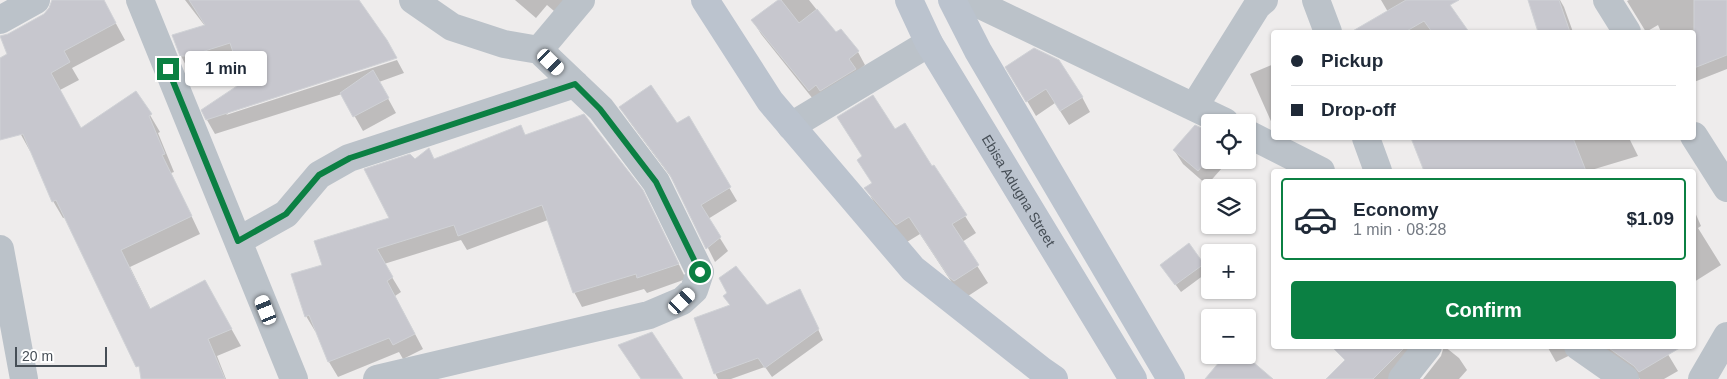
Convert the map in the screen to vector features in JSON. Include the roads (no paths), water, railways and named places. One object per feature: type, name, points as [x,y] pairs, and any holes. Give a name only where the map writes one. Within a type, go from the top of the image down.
[{"type":"main road","points":[[705,0],[770,101],[913,269],[1054,379]]},
{"type":"main road","name":"Ebisa Adugna Street","points":[[909,0],[929,44],[1133,379]]},
{"type":"main road","points":[[952,0],[978,51],[1170,379]]},
{"type":"street","points":[[0,20],[36,0]]},
{"type":"street","points":[[140,0],[294,379]]},
{"type":"street","points":[[377,379],[649,315],[682,301],[694,290],[700,272],[656,182],[600,109],[575,84],[539,50],[504,44],[452,27],[413,0]]},
{"type":"street","points":[[539,50],[581,0]]},
{"type":"street","points":[[970,0],[1208,114]]},
{"type":"street","points":[[1194,107],[1257,6],[1264,0]]},
{"type":"street","points":[[1316,0],[1327,30]]},
{"type":"street","points":[[1606,0],[1626,30]]},
{"type":"street","points":[[791,126],[929,44]]},
{"type":"street","points":[[238,241],[286,214],[319,175],[350,158],[575,84]]},
{"type":"street","points":[[1256,138],[1317,169]]},
{"type":"street","points":[[1696,139],[1727,188]]},
{"type":"street","points":[[1367,140],[1377,169]]},
{"type":"street","points":[[0,250],[24,379]]},
{"type":"street","points":[[1702,379],[1727,336]]},
{"type":"street","points":[[1402,379],[1426,349]]},
{"type":"street","points":[[1582,349],[1625,379]]}]
